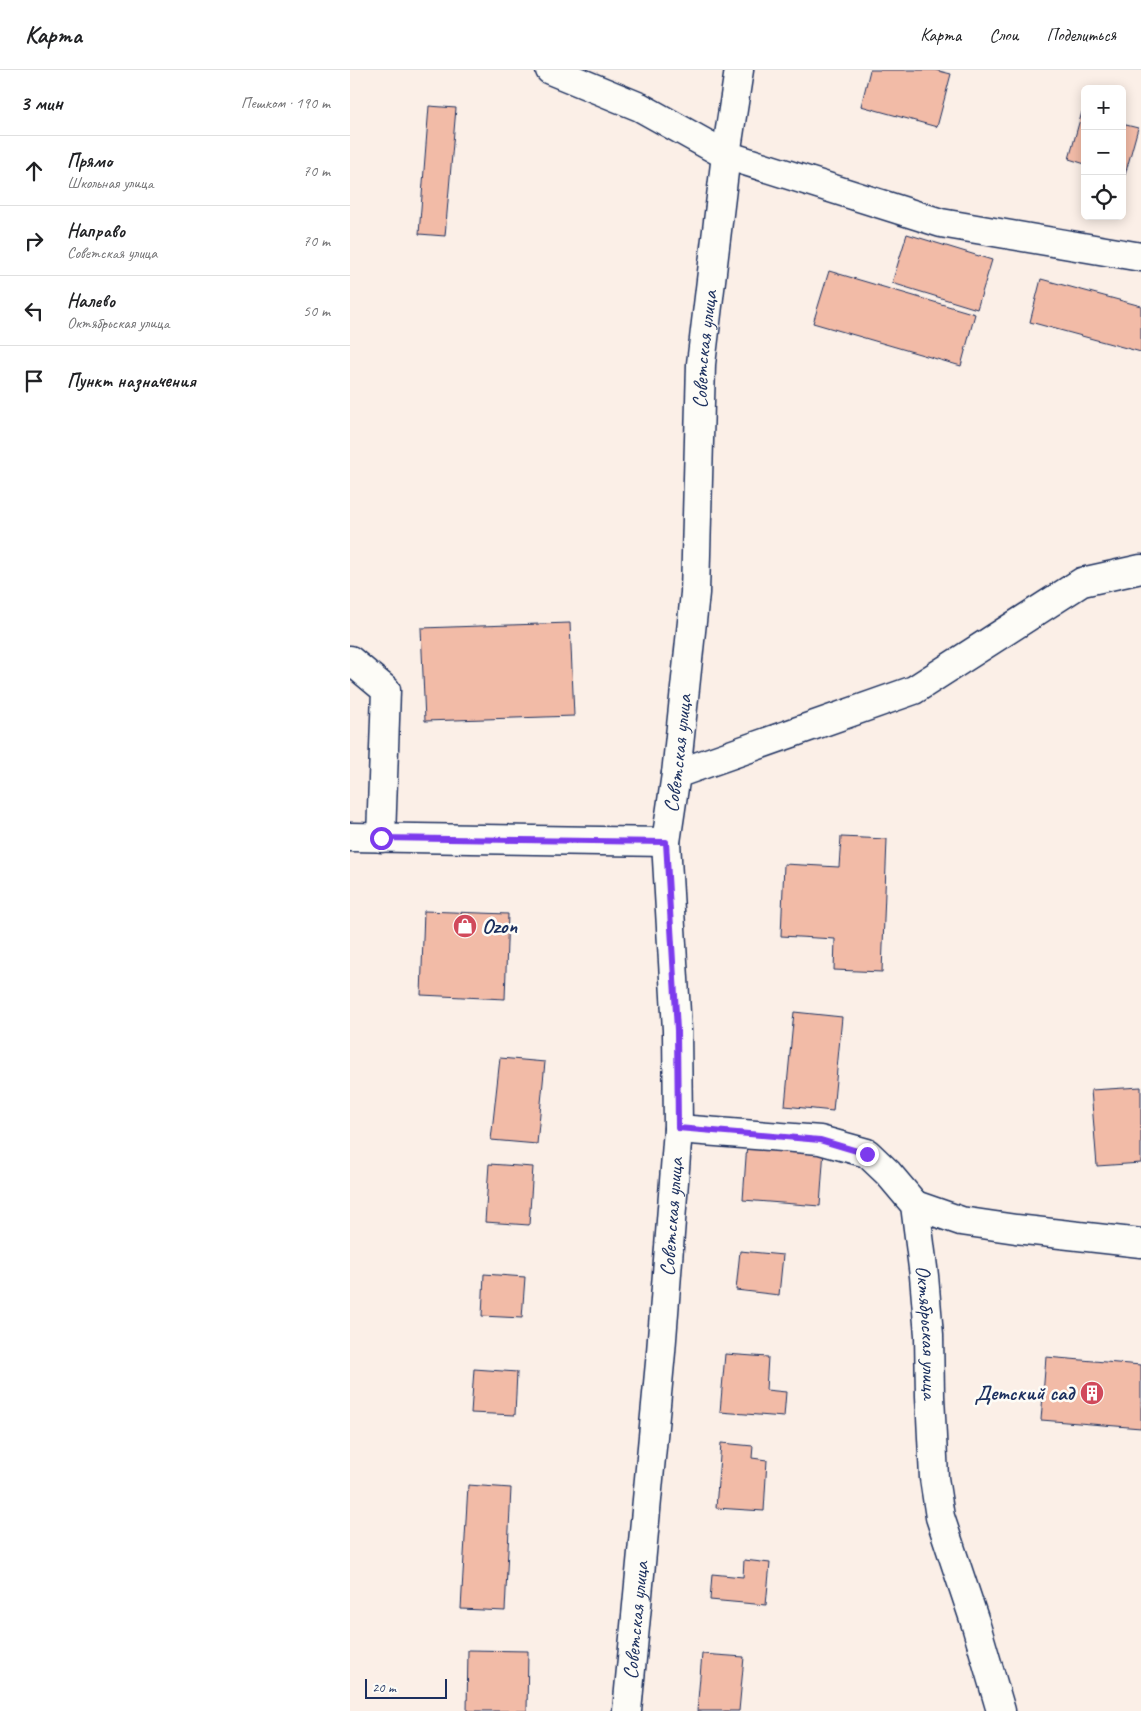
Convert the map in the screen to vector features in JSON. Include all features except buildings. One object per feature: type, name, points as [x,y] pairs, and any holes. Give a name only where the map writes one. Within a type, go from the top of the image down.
[{"type":"street","points":[[550,70],[640,107],[726,155],[941,223],[1141,255]]},
{"type":"street","name":"Советская улица","points":[[627,1711],[662,1352],[678,1128],[677,1030],[666,842],[676,774],[695,592],[701,364],[738,70]]},
{"type":"street","points":[[676,774],[914,690],[1082,582],[1141,568]]},
{"type":"street","points":[[350,660],[386,690],[381,838]]},
{"type":"street","points":[[350,837],[666,842]]},
{"type":"street","points":[[678,1128],[820,1140],[867,1154],[888,1173],[915,1205],[961,1221],[1016,1230],[1141,1244]]},
{"type":"street","name":"Октябрьская улица","points":[[915,1205],[929,1335],[934,1478],[940,1517],[975,1622],[1001,1711]]},
{"type":"place","name":"Ozon","points":[[465,926]]},
{"type":"place","name":"Детский сад","points":[[1092,1393]]},
{"type":"route","points":[[381,838],[666,842],[677,1030],[678,1128],[820,1140],[867,1154]]}]
